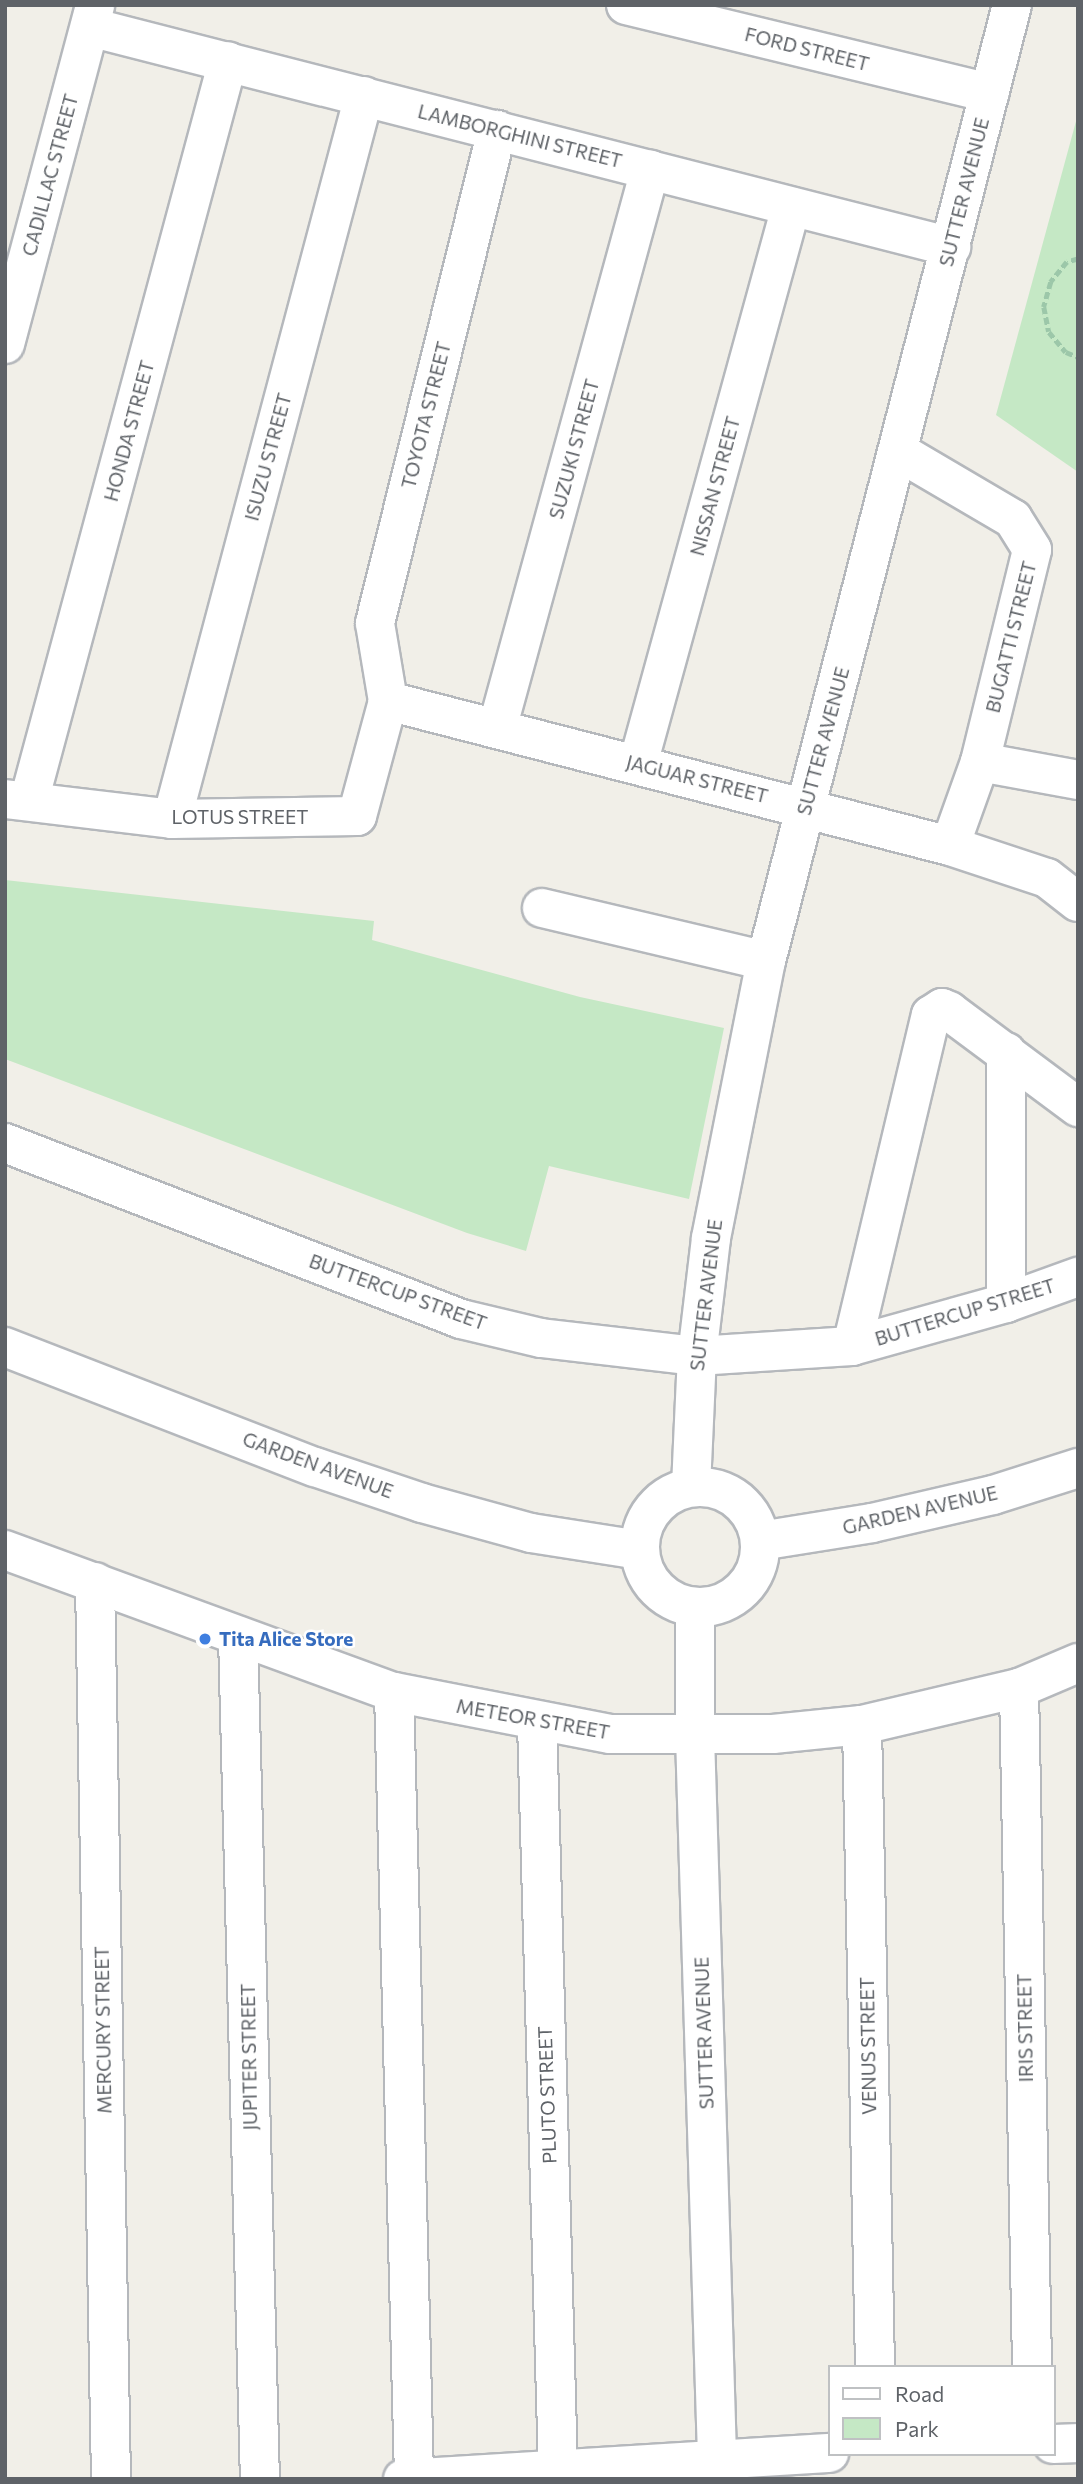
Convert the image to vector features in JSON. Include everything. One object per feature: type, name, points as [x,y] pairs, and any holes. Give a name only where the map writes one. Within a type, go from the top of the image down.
[{"type":"street","name":"FORD STREET","points":[[626,5],[989,93]]},
{"type":"street","name":"SUTTER AVENUE","points":[[691,1487],[696,1356],[711,1238],[766,961],[1012,5]]},
{"type":"street","name":"LAMBORGHINI STREET","points":[[93,16],[228,61],[951,247]]},
{"type":"street","name":"CADILLAC STREET","points":[[5,344],[93,16]]},
{"type":"street","name":"HONDA STREET","points":[[17,800],[228,61]]},
{"type":"street","name":"ISUZU STREET","points":[[172,818],[364,96]]},
{"type":"street","name":"TOYOTA STREET","points":[[388,701],[375,623],[497,130]]},
{"type":"street","name":"SUZUKI STREET","points":[[497,729],[650,170]]},
{"type":"street","name":"NISSAN STREET","points":[[638,764],[791,207]]},
{"type":"street","name":"BUGATTI STREET","points":[[899,452],[1013,519],[1032,550],[980,762],[950,846]]},
{"type":"street","name":"LOTUS STREET","points":[[17,800],[172,818],[357,816],[388,701]]},
{"type":"street","name":"JAGUAR STREET","points":[[388,701],[950,846],[1047,878],[1078,902]]},
{"type":"street","points":[[980,762],[1078,780]]},
{"type":"street","points":[[542,908],[766,961]]},
{"type":"street","name":"BUTTERCUP STREET","points":[[852,1346],[932,1014],[942,1009],[949,1011],[1006,1052]]},
{"type":"street","points":[[1006,1052],[1078,1107]]},
{"type":"street","points":[[1006,1052],[1006,1303]]},
{"type":"street","name":"BUTTERCUP STREET","points":[[5,1143],[461,1319],[541,1338],[696,1356],[852,1346],[1006,1303],[1078,1276]]},
{"type":"street","name":"GARDEN AVENUE","points":[[5,1347],[315,1467],[422,1503],[531,1533],[640,1550]]},
{"type":"street","name":"GARDEN AVENUE","points":[[760,1541],[873,1523],[993,1494],[1078,1468]]},
{"type":"street","points":[[691,1487],[715,1488],[738,1499],[753,1518],[760,1541],[757,1567],[743,1590],[720,1604],[695,1607],[674,1601],[657,1589],[645,1571],[640,1550],[643,1528],[653,1509],[670,1494],[691,1487]]},
{"type":"street","name":"METEOR STREET","points":[[5,1550],[394,1692],[537,1722],[610,1734],[773,1734],[862,1725],[1018,1688],[1078,1663]]},
{"type":"street","name":"MERCURY STREET","points":[[95,1582],[111,2479]]},
{"type":"street","name":"SUTTER AVENUE","points":[[695,1607],[695,1736],[717,2458]]},
{"type":"street","name":"JUPITER STREET","points":[[238,1636],[260,2479]]},
{"type":"street","name":"IRIS STREET","points":[[1018,1688],[1032,2365]]},
{"type":"street","points":[[394,1692],[414,2478]]},
{"type":"street","name":"PLUTO STREET","points":[[537,1722],[558,2467]]},
{"type":"street","name":"VENUS STREET","points":[[862,1725],[875,2365]]},
{"type":"street","points":[[1055,2444],[1078,2443]]},
{"type":"street","points":[[403,2479],[558,2467],[828,2453]]},
{"type":"path","points":[[1078,259],[1067,262],[1051,282],[1044,307],[1049,332],[1066,352],[1078,357]]},
{"type":"green space","points":[[1078,114],[1078,472],[996,415]]},
{"type":"green space","points":[[5,880],[374,921],[372,940],[580,997],[724,1028],[689,1199],[549,1166],[526,1251],[467,1233],[5,1059]]},
{"type":"place","name":"Tita Alice Store","points":[[205,1639]]}]
